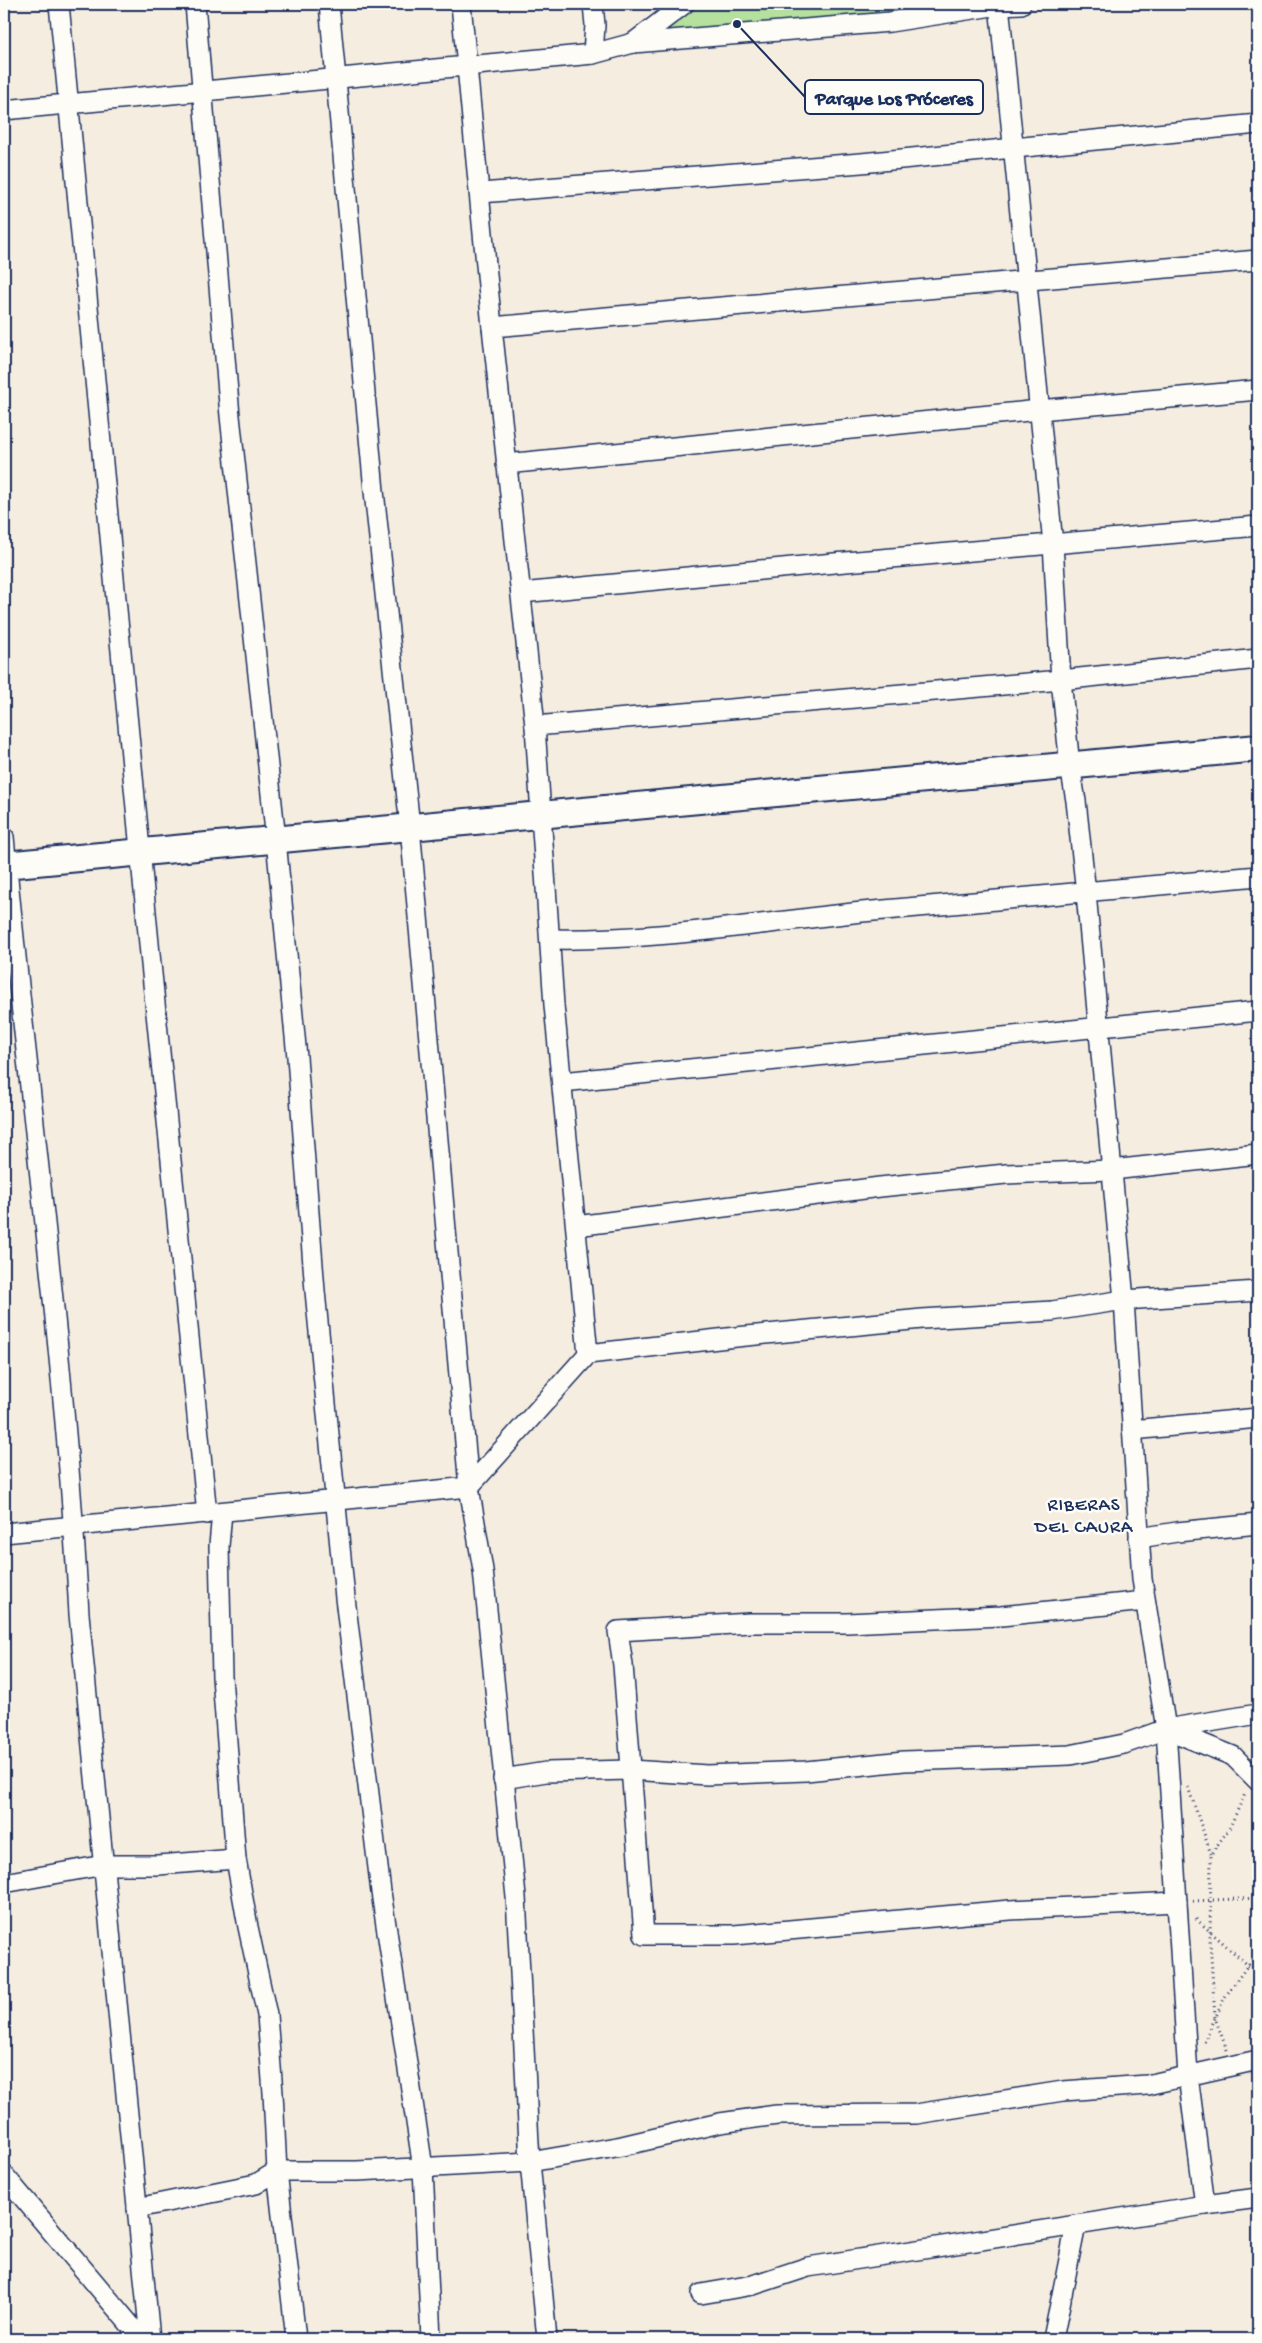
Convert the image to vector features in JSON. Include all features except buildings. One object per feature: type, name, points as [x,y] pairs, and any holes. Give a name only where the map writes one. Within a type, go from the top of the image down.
[{"type":"street","points":[[58,4],[140,852],[215,1513],[218,1546],[222,1677],[236,1859],[267,2015],[277,2171],[296,2339]]},
{"type":"street","points":[[195,4],[204,92],[230,416],[276,840],[297,1058],[315,1291],[346,1598],[381,1892],[423,2168],[431,2339]]},
{"type":"street","points":[[329,4],[374,482],[410,827],[469,1487],[484,1570],[516,1897],[530,2162],[547,2339]]},
{"type":"street","points":[[461,4],[506,464],[535,726],[562,1082],[588,1354]]},
{"type":"street","points":[[592,4],[594,25],[593,54]]},
{"type":"street","points":[[633,43],[684,4]]},
{"type":"street","points":[[4,110],[593,54],[633,43],[890,22],[999,4],[1021,4]]},
{"type":"street","points":[[999,4],[1052,544],[1061,680],[1086,893],[1124,1300],[1139,1538],[1145,1601],[1166,1729],[1188,2076],[1205,2205]]},
{"type":"street","points":[[480,193],[1013,148],[1258,124]]},
{"type":"street","points":[[492,327],[1258,260]]},
{"type":"street","points":[[506,464],[1039,410],[1258,390]]},
{"type":"street","points":[[521,593],[1258,526]]},
{"type":"street","points":[[535,726],[1061,680],[1258,659]]},
{"type":"street","points":[[5,865],[1258,748]]},
{"type":"street","points":[[4,837],[5,865],[74,1527],[79,1614],[150,2339]]},
{"type":"street","points":[[550,939],[604,940],[862,912],[1258,876]]},
{"type":"street","points":[[562,1082],[1258,1011]]},
{"type":"street","points":[[576,1226],[880,1187],[1006,1174],[1112,1170],[1258,1154]]},
{"type":"street","points":[[4,1533],[469,1487],[588,1354],[922,1319],[1052,1311],[1124,1300],[1258,1291]]},
{"type":"street","points":[[1132,1430],[1258,1418]]},
{"type":"street","points":[[1139,1538],[1177,1532],[1258,1524]]},
{"type":"street","points":[[1145,1601],[1001,1616],[847,1622],[750,1622],[618,1631],[644,1935],[734,1935],[1010,1910],[1177,1902]]},
{"type":"street","points":[[503,1779],[546,1772],[631,1770],[707,1775],[806,1771],[904,1761],[1070,1755],[1124,1744],[1166,1729],[1258,1714]]},
{"type":"street","points":[[1166,1729],[1233,1756],[1255,1782]]},
{"type":"street","points":[[4,1883],[104,1865],[158,1865],[236,1859]]},
{"type":"street","points":[[137,2208],[256,2184],[277,2171],[357,2171],[530,2162],[622,2146],[720,2123],[768,2117],[916,2114],[1063,2092],[1147,2085],[1258,2060]]},
{"type":"street","points":[[4,2175],[142,2339]]},
{"type":"street","points":[[700,2294],[754,2285],[808,2267],[1258,2198]]},
{"type":"street","points":[[1053,2339],[1076,2225]]},
{"type":"path","points":[[1211,1854],[1229,1829],[1255,1782]]},
{"type":"path","points":[[1186,1784],[1191,1791],[1199,1824],[1211,1854],[1209,1900],[1215,2018],[1224,2046],[1239,2065]]},
{"type":"path","points":[[1177,1902],[1258,1898]]},
{"type":"path","points":[[1177,1902],[1258,1974]]},
{"type":"path","points":[[1204,2043],[1225,1996],[1258,1951]]},
{"type":"green space","points":[[685,4],[999,4],[633,43]]},
{"type":"place","name":"Parque Los Próceres","points":[[737,24]]},
{"type":"district","name":"RIBERAS DEL CAURA","points":[[1084,1514]]}]
